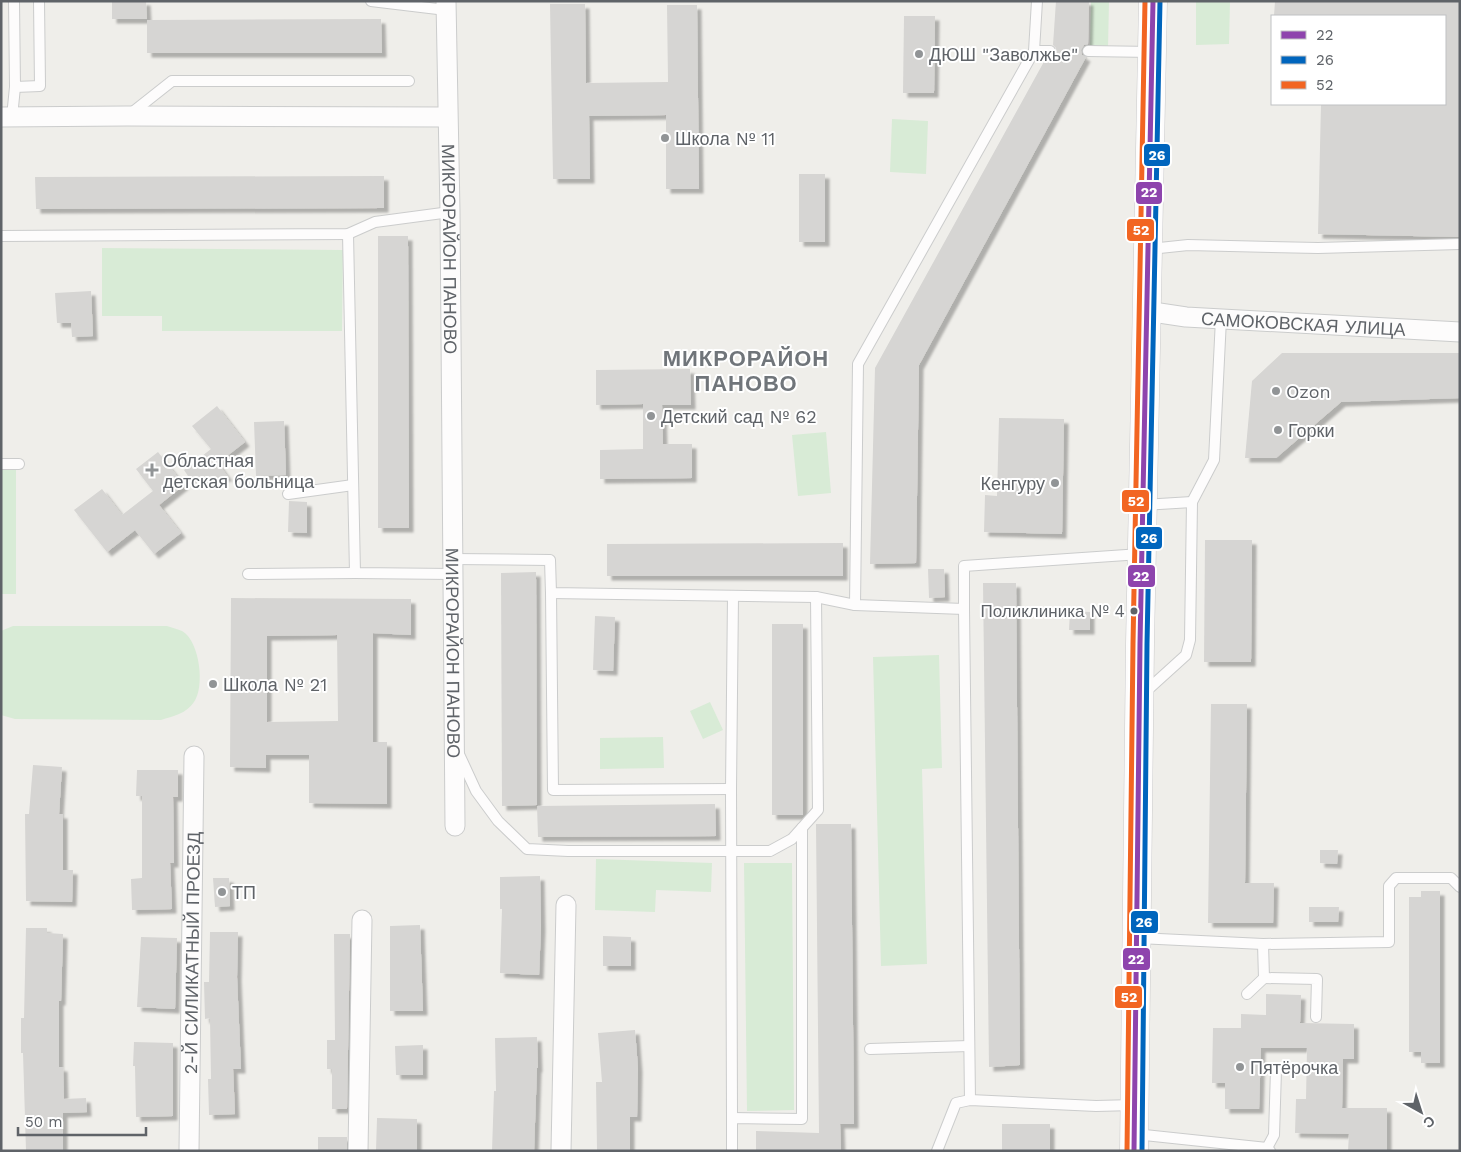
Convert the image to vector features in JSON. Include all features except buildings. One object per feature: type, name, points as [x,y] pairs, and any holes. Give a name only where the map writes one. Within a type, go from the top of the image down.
[{"type":"street","points":[[1134,1142],[1139,696],[1153,1]]},
{"type":"street","points":[[446,5],[448,117]]},
{"type":"street","name":"МИКРОРАЙОН ПАНОВО","points":[[7,117],[448,117],[455,826]]},
{"type":"street","name":"САМОКОВСКАЯ УЛИЦА","points":[[1146,311],[1186,317],[1460,332]]},
{"type":"street","name":"2-Й СИЛИКАТНЫЙ ПРОЕЗД","points":[[189,1151],[194,756]]},
{"type":"street","points":[[561,1151],[566,905]]},
{"type":"street","points":[[358,1151],[362,920]]},
{"type":"lane","points":[[7,117],[15,87],[14,1]]},
{"type":"lane","points":[[15,87],[40,86],[39,1]]},
{"type":"lane","points":[[371,1],[446,5]]},
{"type":"lane","points":[[855,605],[858,364],[1034,51],[1037,1]]},
{"type":"lane","points":[[1034,51],[1050,51]]},
{"type":"lane","points":[[1088,51],[1153,52]]},
{"type":"lane","points":[[127,116],[172,81],[409,81]]},
{"type":"lane","points":[[1,236],[348,234],[375,222],[450,212]]},
{"type":"lane","points":[[348,234],[354,573]]},
{"type":"lane","points":[[1149,249],[1188,245],[1318,248],[1460,244]]},
{"type":"lane","points":[[1139,696],[1186,655],[1190,640],[1192,502],[1214,460],[1222,319]]},
{"type":"lane","points":[[1,464],[19,464]]},
{"type":"lane","points":[[288,494],[353,485]]},
{"type":"lane","points":[[1143,504],[1192,502]]},
{"type":"lane","points":[[970,1100],[964,566],[1142,554]]},
{"type":"lane","points":[[248,574],[354,573],[550,560],[553,790],[731,789]]},
{"type":"lane","points":[[551,593],[816,597],[855,605],[964,609]]},
{"type":"lane","points":[[732,1151],[731,789],[733,596]]},
{"type":"lane","points":[[453,742],[476,791],[498,821],[527,849],[568,851],[770,851],[792,839],[818,810],[816,597]]},
{"type":"lane","points":[[732,1118],[802,1119],[802,828]]},
{"type":"lane","points":[[1137,938],[1263,944],[1389,942],[1389,886],[1396,878],[1451,878],[1460,887]]},
{"type":"lane","points":[[1263,944],[1264,978]]},
{"type":"lane","points":[[1247,994],[1264,978],[1317,979],[1316,1017]]},
{"type":"lane","points":[[870,1049],[969,1046]]},
{"type":"lane","points":[[1134,1142],[1268,1150],[1274,1135],[1276,1070]]},
{"type":"lane","points":[[937,1151],[956,1103],[970,1100],[1096,1106],[1134,1105]]},
{"type":"green space","points":[[1091,1],[1109,1],[1108,48],[1090,47]]},
{"type":"green space","points":[[1196,1],[1230,1],[1229,44],[1196,45]]},
{"type":"green space","points":[[892,119],[928,121],[926,174],[890,172]]},
{"type":"green space","points":[[102,248],[343,250],[342,331],[162,331],[162,316],[102,316]]},
{"type":"green space","points":[[826,432],[831,493],[798,496],[792,435]]},
{"type":"green space","points":[[1,468],[16,468],[16,594],[1,594]]},
{"type":"green space","points":[[13,626],[167,626],[180,630],[188,636],[197,654],[200,676],[197,695],[194,702],[187,709],[161,720],[15,719],[1,715],[1,631]]},
{"type":"green space","points":[[939,655],[942,768],[922,769],[927,964],[881,966],[873,657]]},
{"type":"green space","points":[[710,702],[723,730],[703,739],[690,711]]},
{"type":"green space","points":[[663,737],[664,768],[600,769],[600,738]]},
{"type":"green space","points":[[596,859],[712,863],[711,892],[656,890],[655,912],[595,910]]},
{"type":"green space","points":[[744,863],[792,863],[794,1110],[747,1111]]},
{"type":"transit line","name":"52","points":[[1127,1151],[1133,644],[1145,1]]},
{"type":"transit line","name":"22","points":[[1134,1151],[1140,644],[1153,1]]},
{"type":"transit line","name":"26","points":[[1142,1151],[1147,644],[1160,1]]},
{"type":"place","name":"ДЮШ \"Заволжье\"","points":[[919,54]]},
{"type":"place","name":"Школа № 11","points":[[665,138]]},
{"type":"place","name":"Ozon","points":[[1276,391]]},
{"type":"place","name":"Детский сад № 62","points":[[651,416]]},
{"type":"place","name":"Горки","points":[[1278,430]]},
{"type":"place","name":"Областная детская больница","points":[[152,470]]},
{"type":"place","name":"Кенгуру","points":[[1055,483]]},
{"type":"place","name":"Поликлиника № 4","points":[[1134,611]]},
{"type":"place","name":"Школа № 21","points":[[213,684]]},
{"type":"place","name":"ТП","points":[[222,892]]},
{"type":"place","name":"Пятёрочка","points":[[1240,1067]]},
{"type":"district","name":"МИКРОРАЙОН ПАНОВО","points":[[746,370]]}]
